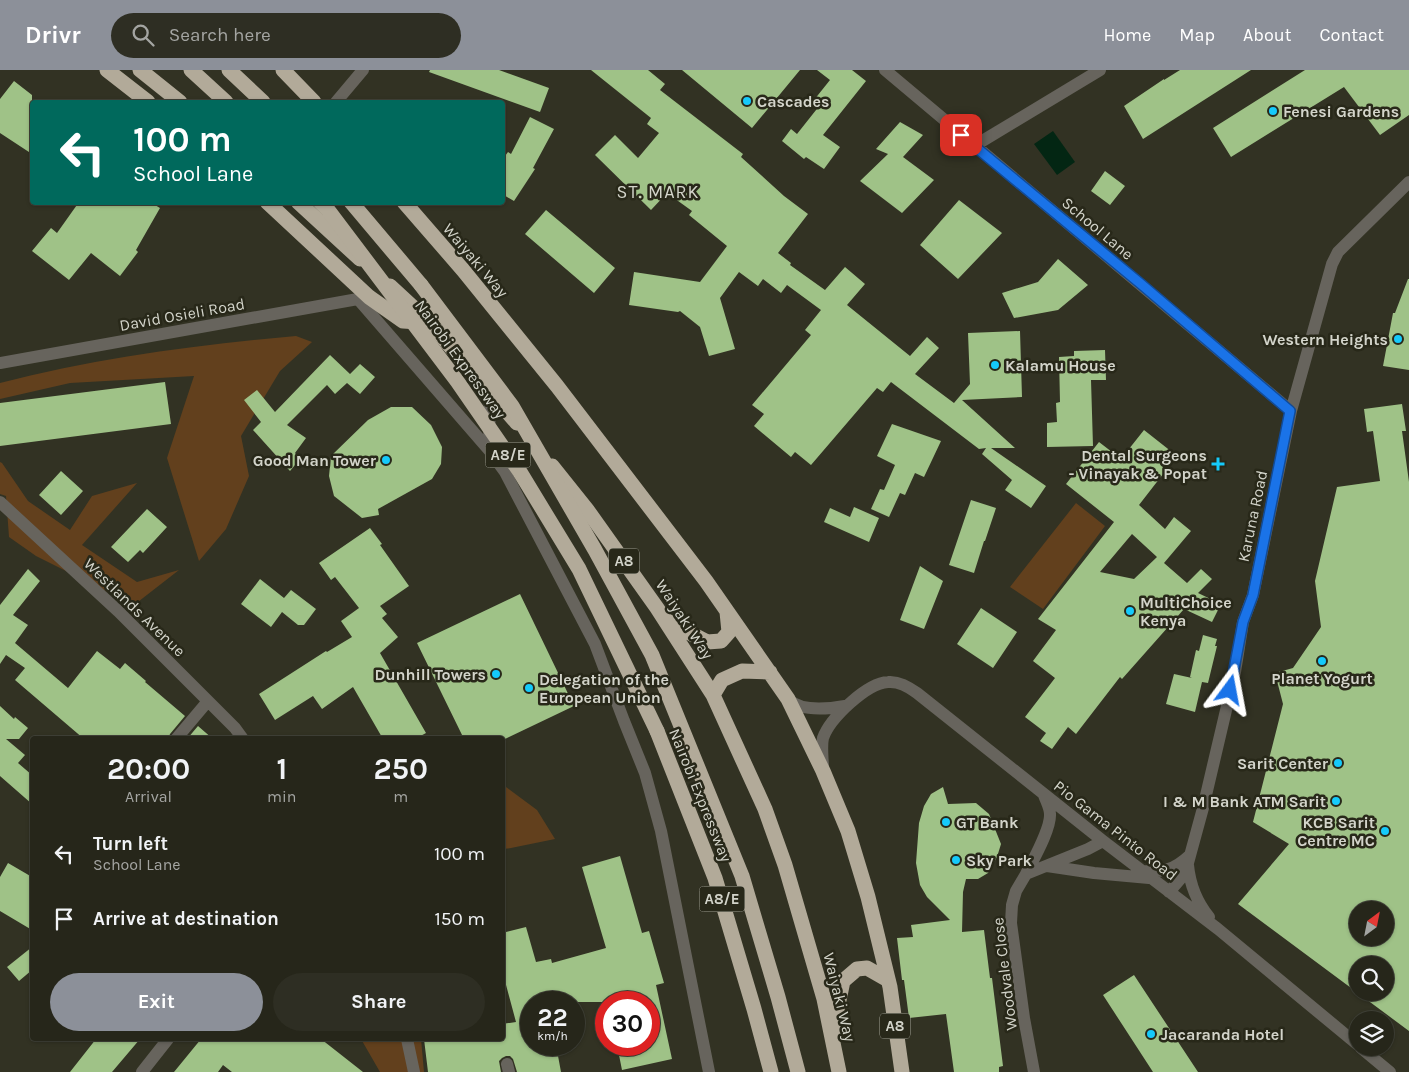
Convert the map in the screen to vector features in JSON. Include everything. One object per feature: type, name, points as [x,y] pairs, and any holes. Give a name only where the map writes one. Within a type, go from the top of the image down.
[{"type":"highway","points":[[107,70],[145,100]]},
{"type":"highway","points":[[140,70],[178,100]]},
{"type":"highway","points":[[191,70],[224,100]]},
{"type":"highway","points":[[230,70],[261,100]]},
{"type":"highway","points":[[283,70],[312,100]]},
{"type":"highway","points":[[270,205],[364,298],[403,321],[430,323]]},
{"type":"highway","name":"Waiyaki Way","points":[[301,205],[430,323],[490,391],[588,511],[665,620],[713,695],[765,809],[785,865],[824,999],[838,1068]]},
{"type":"highway","name":"Nairobi Expressway","points":[[323,205],[457,381],[520,472],[579,569],[657,731],[715,878],[754,1009],[770,1072]]},
{"type":"highway","name":"Nairobi Expressway","points":[[354,205],[421,285],[512,406],[595,550],[652,655],[742,876],[798,1072]]},
{"type":"highway","name":"Waiyaki Way","points":[[407,205],[463,270],[557,386],[706,580],[788,699],[823,771],[848,831],[868,897],[888,980],[902,1072]]},
{"type":"highway","points":[[665,620],[707,642],[721,641],[729,632],[727,610]]},
{"type":"highway","points":[[713,695],[722,680],[742,671],[770,672]]},
{"type":"highway","points":[[838,1068],[837,1010],[843,981],[857,968],[868,968],[888,980]]},
{"type":"street","points":[[338,100],[363,70]]},
{"type":"street","name":"School Lane","points":[[885,70],[1290,411]]},
{"type":"street","points":[[974,146],[1100,70]]},
{"type":"street","name":"Karuna Road","points":[[1169,892],[1181,878],[1189,859],[1203,808],[1234,672],[1243,622],[1253,595],[1290,411],[1332,264],[1338,252],[1409,182]]},
{"type":"street","points":[[364,298],[505,472],[595,644],[645,773],[661,831],[709,1072]]},
{"type":"street","name":"David Osieli Road","points":[[0,363],[364,298]]},
{"type":"street","points":[[489,450],[490,391]]},
{"type":"street","name":"Westlands Avenue","points":[[0,502],[118,611],[240,736]]},
{"type":"street","name":"Pio Gama Pinto Road","points":[[823,771],[823,739],[828,728],[845,706],[876,686],[888,682],[903,684],[917,693],[1102,841],[1218,929],[1349,1038]]},
{"type":"street","name":"Pio Gama Pinto Road","points":[[788,699],[800,706],[816,708],[827,709],[845,706]]},
{"type":"street","points":[[179,736],[208,701]]},
{"type":"street","name":"Woodvale Close","points":[[1034,1072],[1024,1018],[1011,923],[1012,905],[1016,891],[1040,844],[1050,817],[1043,794]]},
{"type":"street","points":[[1026,874],[1088,849],[1102,841]]},
{"type":"street","points":[[1047,866],[1094,873],[1145,874],[1171,869],[1189,859]]},
{"type":"street","name":"Karuna Road","points":[[1189,859],[1190,880],[1195,896],[1200,906],[1218,929]]},
{"type":"street","points":[[142,1072],[166,1041]]},
{"type":"street","points":[[407,1041],[414,1072]]},
{"type":"street","points":[[1371,1056],[1390,1072]]},
{"type":"shaded area","points":[[1053,131],[1075,162],[1057,175],[1034,144]]},
{"type":"shaded area","points":[[296,336],[312,342],[280,371],[241,436],[249,476],[226,529],[199,561],[167,458],[194,376],[70,383],[0,399],[0,383],[73,366],[147,354]]},
{"type":"shaded area","points":[[0,462],[28,501],[70,530],[92,496],[137,483],[82,545],[137,582],[179,570],[134,605],[36,556],[9,537],[6,496],[0,494]]},
{"type":"shaded area","points":[[1076,503],[1105,526],[1043,609],[1010,587]]},
{"type":"shaded area","points":[[505,787],[537,810],[555,839],[505,849]]},
{"type":"shaded area","points":[[362,1041],[421,1041],[424,1072],[380,1072]]},
{"type":"building","points":[[430,70],[499,70],[549,88],[540,112],[429,72]]},
{"type":"building","points":[[591,70],[648,70],[665,84],[660,90],[743,154],[741,157],[784,196],[808,214],[778,253],[791,263],[790,265],[825,290],[845,267],[865,284],[847,305],[910,356],[927,337],[939,348],[915,374],[954,403],[970,384],[968,333],[1020,331],[1022,397],[962,400],[1015,448],[991,448],[1046,486],[1031,508],[1005,490],[1012,480],[982,454],[986,448],[979,449],[891,382],[883,392],[877,388],[811,465],[795,452],[791,457],[754,426],[764,414],[752,405],[811,335],[805,330],[821,310],[787,285],[781,293],[763,279],[758,286],[739,272],[720,298],[735,349],[709,356],[700,327],[680,311],[629,305],[634,272],[700,282],[727,246],[689,215],[692,211],[667,193],[651,210],[595,155],[615,135],[638,158],[659,133],[647,124],[651,118]]},
{"type":"building","name":"Cascades","points":[[682,70],[800,70],[752,128]]},
{"type":"building","points":[[817,70],[852,70],[866,81],[823,135],[840,147],[824,169],[806,157],[804,159],[782,141],[791,129],[797,134],[820,105],[814,100],[830,80]]},
{"type":"building","points":[[1180,70],[1251,70],[1143,139],[1124,106]]},
{"type":"building","points":[[1305,70],[1409,70],[1409,115],[1380,135],[1344,87],[1231,157],[1213,128]]},
{"type":"building","points":[[14,81],[32,95],[32,100],[30,100],[30,153],[0,133],[0,99]]},
{"type":"building","points":[[530,117],[554,129],[533,168],[535,169],[514,201],[505,196],[505,156],[508,152],[511,154]]},
{"type":"building","points":[[900,122],[923,135],[903,157],[934,180],[902,213],[860,181],[888,154],[876,149]]},
{"type":"building","points":[[1105,171],[1125,186],[1110,205],[1091,191]]},
{"type":"building","points":[[959,200],[1002,233],[958,279],[920,245]]},
{"type":"building","points":[[77,205],[155,205],[160,208],[136,250],[138,252],[120,276],[91,253],[69,280],[32,251],[51,228],[57,233]]},
{"type":"building","points":[[546,210],[615,268],[594,293],[525,234]]},
{"type":"building","points":[[1058,259],[1088,285],[1058,310],[1014,318],[1002,293],[1038,282]]},
{"type":"building","name":"Western Heights","points":[[1408,279],[1409,370],[1383,366],[1393,313],[1395,313]]},
{"type":"building","points":[[1105,350],[1106,380],[1091,380],[1093,446],[1047,447],[1047,423],[1057,422],[1056,403],[1060,402],[1059,357],[1074,356],[1074,351]]},
{"type":"building","points":[[330,355],[350,374],[360,364],[375,377],[360,394],[347,383],[335,394],[327,385],[287,425],[306,438],[295,453],[300,459],[290,471],[253,430],[261,422],[244,400],[257,390],[275,412]]},
{"type":"building","points":[[165,382],[171,424],[0,446],[0,403]]},
{"type":"building","name":"Sarit Center","points":[[1402,404],[1406,431],[1402,431],[1409,482],[1409,1031],[1394,1020],[1394,1011],[1382,1011],[1369,1001],[1394,1001],[1394,956],[1349,956],[1349,986],[1238,904],[1289,844],[1253,822],[1283,704],[1275,673],[1293,668],[1321,627],[1315,581],[1337,487],[1380,481],[1373,431],[1367,432],[1364,409]]},
{"type":"building","name":"Good Man Tower","points":[[391,407],[412,407],[431,425],[442,447],[441,464],[432,479],[378,509],[379,515],[362,518],[334,496],[329,476],[331,456],[368,420]]},
{"type":"building","points":[[892,424],[941,441],[924,477],[915,473],[905,495],[900,493],[889,517],[871,509],[880,489],[884,490],[895,465],[877,456]]},
{"type":"building","points":[[1144,430],[1177,456],[1139,505],[1165,529],[1174,517],[1191,531],[1164,563],[1187,583],[1201,569],[1212,579],[1198,593],[1221,604],[1212,622],[1184,609],[1122,679],[1120,677],[1076,734],[1068,727],[1052,749],[1040,741],[1046,733],[1025,717],[1055,678],[1033,661],[1056,630],[1038,619],[1114,522],[1066,484],[1099,442],[1121,459]],"holes":[[[1132,534],[1157,557],[1134,579],[1100,572]]]},
{"type":"building","points":[[61,471],[83,491],[61,515],[39,495]]},
{"type":"building","points":[[971,500],[996,508],[974,573],[949,565]]},
{"type":"building","points":[[854,507],[879,518],[869,542],[824,522],[830,508],[850,517]]},
{"type":"building","points":[[147,509],[167,527],[143,553],[140,550],[128,562],[111,547]]},
{"type":"building","points":[[370,528],[409,586],[380,606],[387,614],[382,618],[398,637],[380,653],[426,733],[420,736],[381,736],[353,687],[322,709],[313,696],[275,720],[259,694],[326,651],[352,637],[341,621],[359,608],[335,577],[331,580],[319,563]]},
{"type":"building","points":[[920,566],[943,581],[924,629],[900,620]]},
{"type":"building","points":[[28,569],[40,581],[13,615],[28,625],[15,643],[68,688],[97,651],[120,669],[125,663],[185,716],[169,736],[80,736],[15,680],[25,668],[6,655],[0,664],[0,605]]},
{"type":"building","points":[[260,579],[284,598],[291,590],[316,609],[304,625],[298,625],[282,612],[271,627],[241,604]]},
{"type":"building","name":"Dunhill Towers","points":[[520,594],[574,706],[505,739],[505,736],[463,736],[417,643]]},
{"type":"building","points":[[981,608],[1017,632],[993,668],[957,644]]},
{"type":"building","points":[[1203,635],[1217,639],[1215,646],[1217,646],[1208,683],[1202,682],[1195,712],[1166,704],[1174,674],[1192,678],[1190,677],[1196,650],[1199,651]]},
{"type":"building","points":[[0,706],[14,719],[15,717],[28,728],[19,739],[6,739],[25,755],[18,763],[30,773],[30,802],[0,776]]},
{"type":"building","points":[[198,726],[210,736],[190,736]]},
{"type":"building","points":[[943,787],[948,804],[976,803],[989,814],[1001,844],[997,857],[988,873],[978,879],[966,879],[963,892],[962,932],[984,930],[1003,1066],[999,1067],[999,1072],[954,1072],[946,1014],[909,1018],[897,938],[913,937],[911,925],[950,920],[927,897],[920,885],[916,863],[919,823],[924,806],[931,794]]},
{"type":"building","points":[[620,856],[642,933],[649,931],[664,983],[656,985],[657,991],[595,991],[595,1002],[585,1002],[585,991],[520,991],[520,1056],[558,1056],[561,1072],[517,1072],[513,1059],[510,1056],[506,1056],[499,1061],[501,1072],[428,1072],[424,1041],[505,1041],[505,1024],[516,1022],[505,981],[505,932],[526,927],[536,962],[551,959],[552,963],[606,948],[582,867]]},
{"type":"building","points":[[8,863],[30,876],[30,929],[0,911],[0,877]]},
{"type":"building","points":[[30,949],[30,972],[19,981],[7,967]]},
{"type":"building","name":"Jacaranda Hotel","points":[[1134,975],[1198,1072],[1153,1072],[1103,995]]},
{"type":"building","points":[[660,1004],[672,1059],[622,1070],[619,1056],[660,1056]]},
{"type":"building","points":[[94,1041],[138,1041],[112,1072],[70,1072]]},
{"type":"building","points":[[199,1041],[324,1041],[363,1072],[232,1072],[223,1065],[218,1072],[174,1072]]},
{"type":"place","name":"Cascades","points":[[747,101]]},
{"type":"place","name":"Fenesi Gardens","points":[[1273,111]]},
{"type":"place","name":"Western Heights","points":[[1398,339]]},
{"type":"place","name":"Kalamu House","points":[[995,365]]},
{"type":"place","name":"Good Man Tower","points":[[386,460]]},
{"type":"place","name":"Dental Surgeons - Vinayak & Popat","points":[[1218,464]]},
{"type":"place","name":"MultiChoice Kenya","points":[[1130,611]]},
{"type":"place","name":"Planet Yogurt","points":[[1322,661]]},
{"type":"place","name":"Dunhill Towers","points":[[496,674]]},
{"type":"place","name":"Delegation of the European Union","points":[[529,688]]},
{"type":"place","name":"Sarit Center","points":[[1338,763]]},
{"type":"place","name":"I & M Bank ATM Sarit","points":[[1336,801]]},
{"type":"place","name":"GT Bank","points":[[946,822]]},
{"type":"place","name":"KCB Sarit Centre MC","points":[[1385,831]]},
{"type":"place","name":"Sky Park","points":[[956,860]]},
{"type":"place","name":"Jacaranda Hotel","points":[[1151,1034]]},
{"type":"district","name":"ST. MARK","points":[[658,192]]},
{"type":"route","points":[[961,135],[1141,284],[1290,411],[1253,595],[1243,622],[1230,690]]}]
